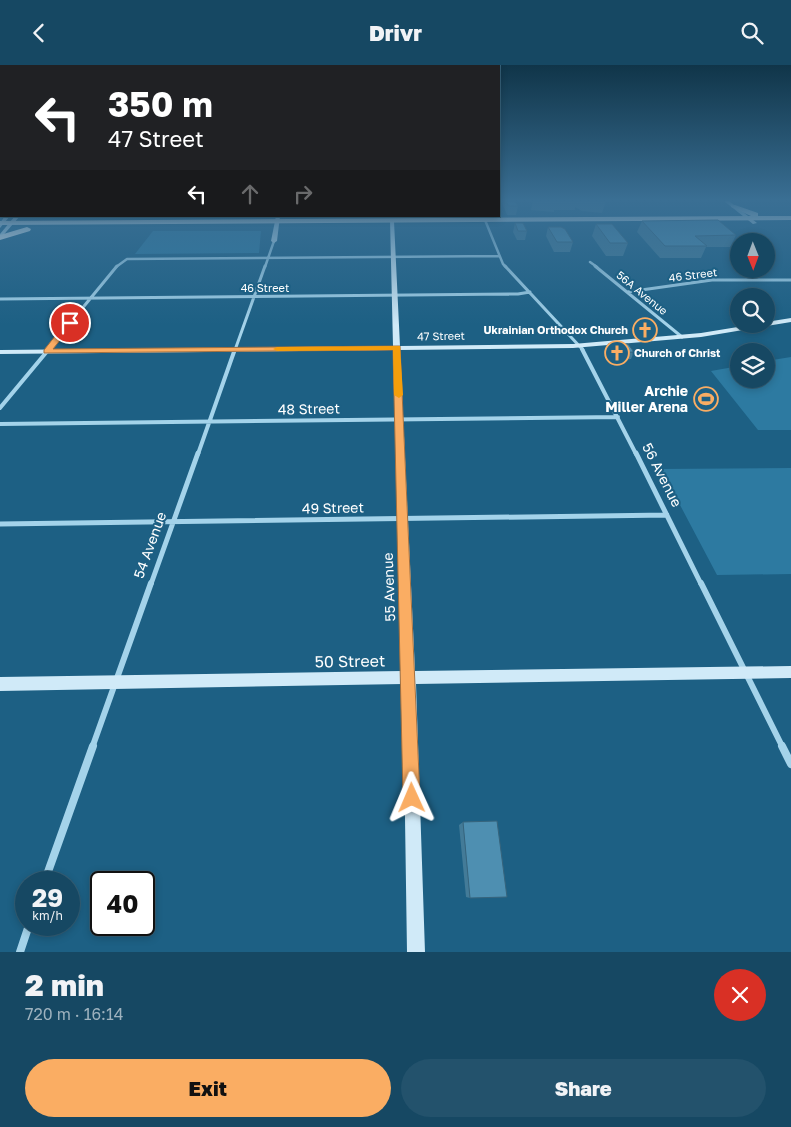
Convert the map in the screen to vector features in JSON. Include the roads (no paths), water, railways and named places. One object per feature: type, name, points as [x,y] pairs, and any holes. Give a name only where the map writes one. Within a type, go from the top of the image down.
[{"type":"street","name":"54 Avenue","points":[[48,871],[273,242]]},
{"type":"street","name":"55 Avenue","points":[[393,242],[409,677],[416,952]]},
{"type":"street","name":"56 Avenue","points":[[494,242],[503,264],[580,345],[618,417],[791,764]]},
{"type":"street","points":[[0,408],[123,261],[134,258],[499,256]]},
{"type":"street","name":"56A Avenue","points":[[590,262],[682,337]]},
{"type":"street","name":"46 Street","points":[[627,293],[712,280],[791,279]]},
{"type":"street","name":"46 Street","points":[[0,299],[530,293]]},
{"type":"street","name":"47 Street","points":[[0,352],[580,345],[682,337],[790,321]]},
{"type":"street","name":"48 Street","points":[[0,424],[618,417]]},
{"type":"street","name":"49 Street","points":[[0,524],[667,515]]},
{"type":"street","name":"50 Street","points":[[0,684],[791,672]]},
{"type":"street","points":[[20,952],[25,936]]},
{"type":"place","name":"Ukrainian Orthodox Church","points":[[645,330]]},
{"type":"place","name":"Church of Christ","points":[[617,353]]},
{"type":"place","name":"Archie Miller Arena","points":[[706,399]]}]
